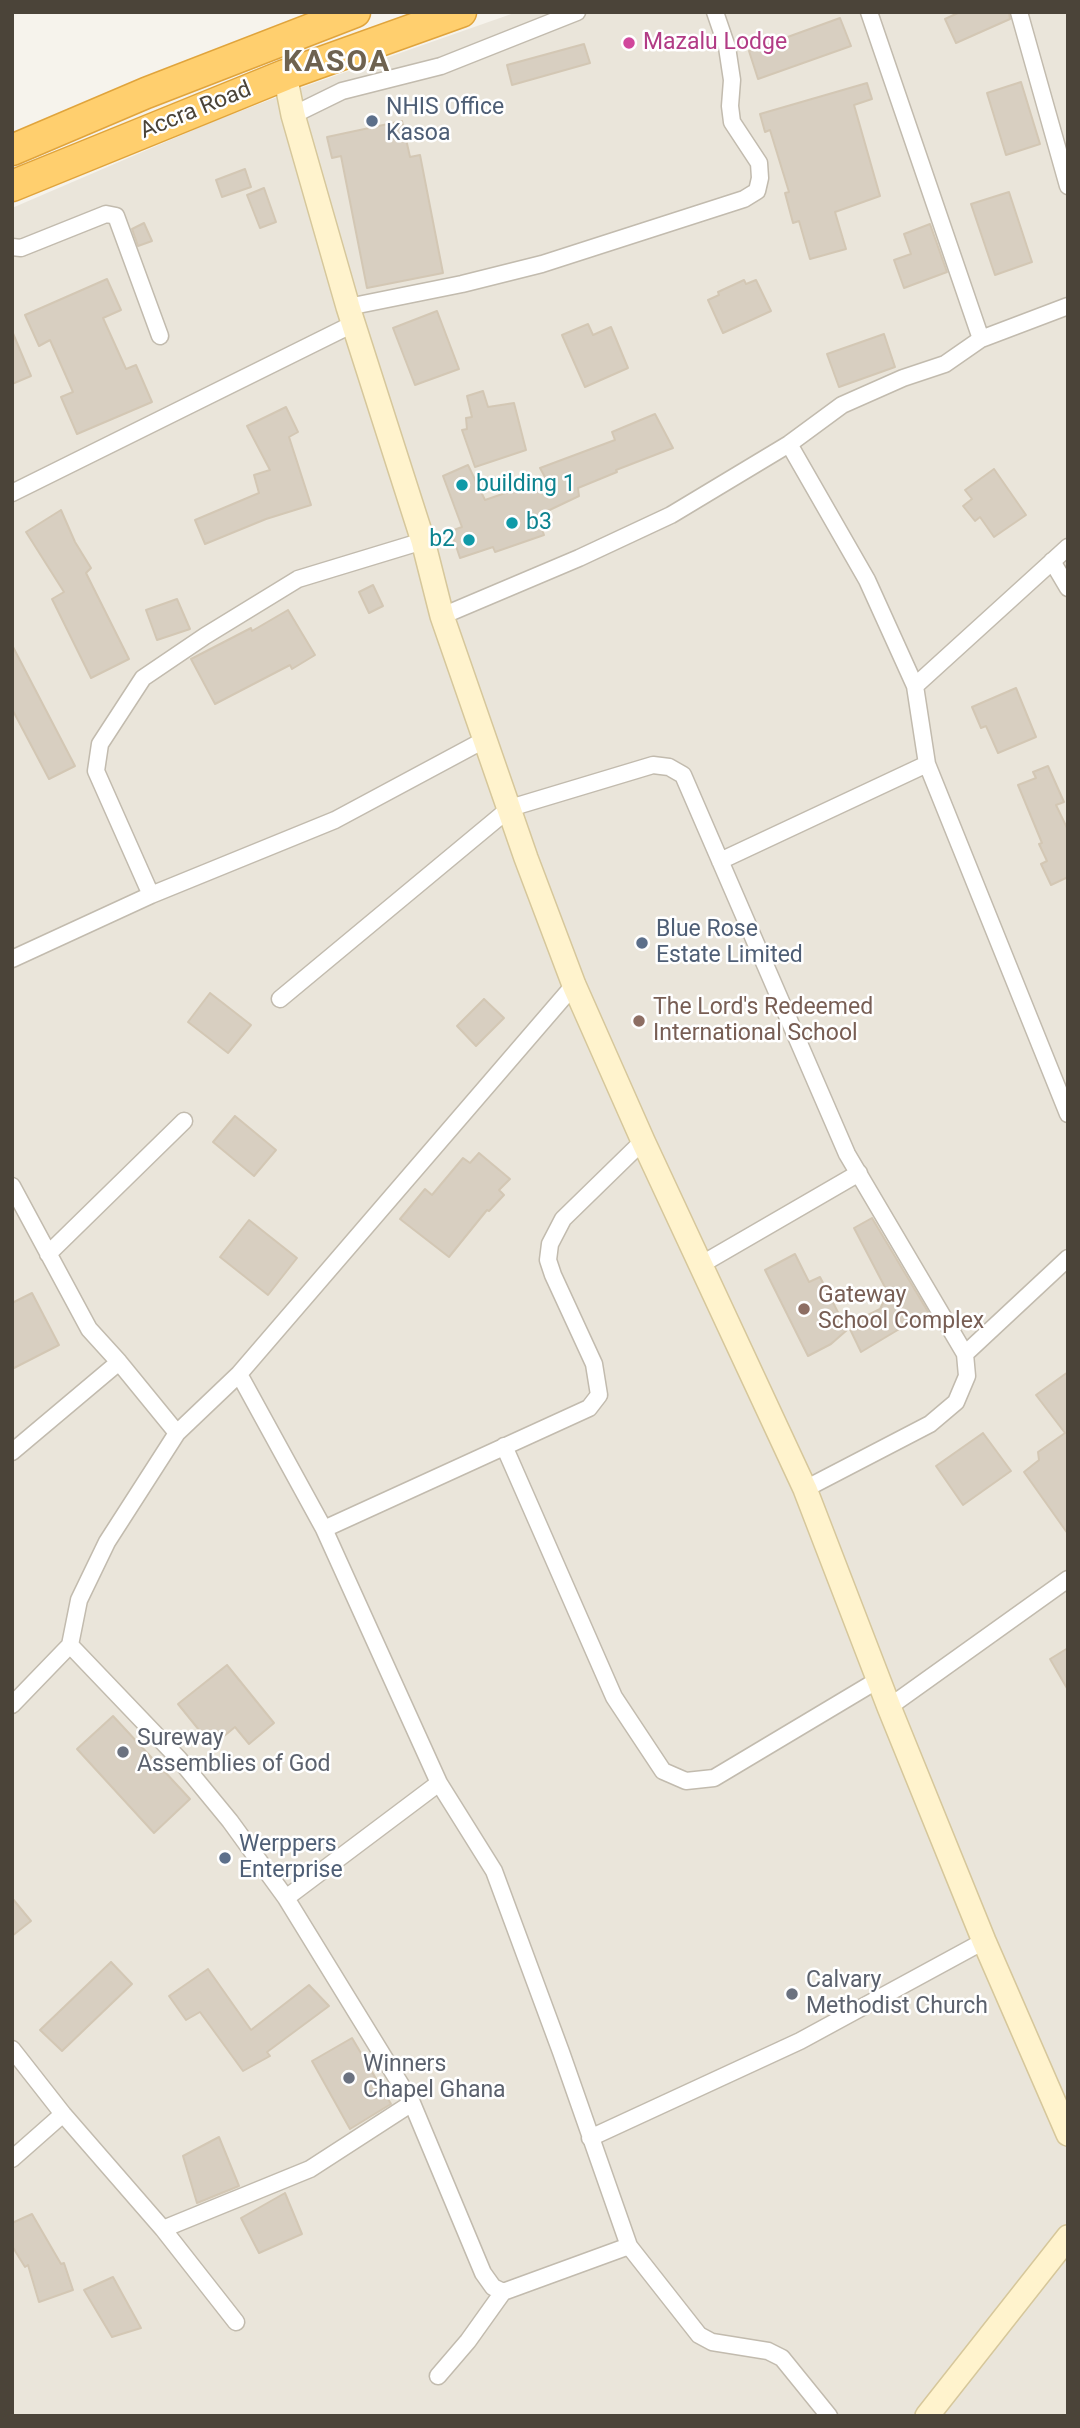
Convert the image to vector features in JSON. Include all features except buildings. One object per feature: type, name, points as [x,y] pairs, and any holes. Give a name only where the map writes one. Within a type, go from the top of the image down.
[{"type":"highway","name":"Accra Road","points":[[12,150],[315,19],[355,12]]},
{"type":"highway","name":"Accra Road","points":[[12,187],[285,75],[461,12]]},
{"type":"street","points":[[293,114],[342,91],[441,66],[577,12]]},
{"type":"street","points":[[12,493],[352,315],[542,264],[744,199],[757,191],[759,163],[732,122],[732,80],[727,47],[715,12]]},
{"type":"street","points":[[869,12],[981,339]]},
{"type":"street","points":[[1019,12],[1068,186]]},
{"type":"street","points":[[285,75],[293,114],[422,541],[442,616],[526,858],[574,985],[643,1141],[805,1489],[878,1681],[984,1941],[1068,2134]]},
{"type":"street","points":[[12,247],[21,248],[106,214],[116,216],[160,336]]},
{"type":"street","points":[[442,616],[579,558],[671,515],[789,444],[842,405],[945,363],[981,339],[1068,306]]},
{"type":"street","points":[[789,444],[867,580],[915,687],[927,764],[1068,1114]]},
{"type":"street","points":[[151,895],[96,771],[100,744],[143,678],[298,579],[422,541]]},
{"type":"street","points":[[915,687],[1068,548]]},
{"type":"street","points":[[1052,561],[1068,588]]},
{"type":"street","points":[[12,959],[151,895],[335,820],[485,739]]},
{"type":"street","points":[[720,861],[927,764]]},
{"type":"street","points":[[279,999],[510,808],[653,765],[669,767],[683,775],[847,1154],[965,1354],[967,1376],[956,1402],[930,1424],[805,1489]]},
{"type":"street","points":[[12,1705],[69,1645],[79,1600],[107,1542],[177,1433],[239,1374],[574,985]]},
{"type":"street","points":[[48,1254],[184,1121]]},
{"type":"street","points":[[324,1529],[589,1408],[599,1395],[593,1364],[553,1275],[548,1260],[550,1244],[563,1219],[643,1141]]},
{"type":"street","points":[[702,1264],[859,1173]]},
{"type":"street","points":[[12,1186],[89,1329],[177,1433]]},
{"type":"street","points":[[965,1354],[1068,1258]]},
{"type":"street","points":[[12,1452],[119,1362]]},
{"type":"street","points":[[239,1374],[324,1529],[439,1783],[494,1871],[629,2246],[699,2335],[712,2342],[768,2351],[782,2358],[830,2416]]},
{"type":"street","points":[[504,1446],[614,1697],[663,1771],[686,1781],[714,1778],[878,1681]]},
{"type":"street","points":[[889,1707],[1068,1579]]},
{"type":"street","points":[[69,1645],[179,1759],[230,1821],[286,1898],[412,2103],[484,2273],[493,2287],[503,2292]]},
{"type":"street","points":[[286,1898],[439,1783]]},
{"type":"street","points":[[590,2138],[800,2040],[984,1941]]},
{"type":"street","points":[[12,2049],[63,2114],[163,2229],[236,2322]]},
{"type":"street","points":[[163,2229],[310,2169],[412,2103]]},
{"type":"street","points":[[12,2159],[63,2114]]},
{"type":"street","points":[[927,2416],[1068,2237]]},
{"type":"street","points":[[438,2376],[468,2341],[503,2292],[629,2246]]},
{"type":"shaded area","points":[[517,12],[1068,12],[1068,2416],[12,2416],[12,208],[212,122]]},
{"type":"place","name":"Mazalu Lodge","points":[[629,43]]},
{"type":"place","name":"NHIS Office Kasoa","points":[[372,121]]},
{"type":"place","name":"building 1","points":[[462,485]]},
{"type":"place","name":"b3","points":[[512,523]]},
{"type":"place","name":"b2","points":[[469,540]]},
{"type":"place","name":"Blue Rose Estate Limited","points":[[642,943]]},
{"type":"place","name":"The Lord's Redeemed International School","points":[[639,1021]]},
{"type":"place","name":"Gateway School Complex","points":[[804,1309]]},
{"type":"place","name":"Sureway Assemblies of God","points":[[123,1752]]},
{"type":"place","name":"Werppers Enterprise","points":[[225,1858]]},
{"type":"place","name":"Calvary Methodist Church","points":[[792,1994]]},
{"type":"place","name":"Winners Chapel Ghana","points":[[349,2078]]},
{"type":"district","name":"KASOA","points":[[337,63]]}]
